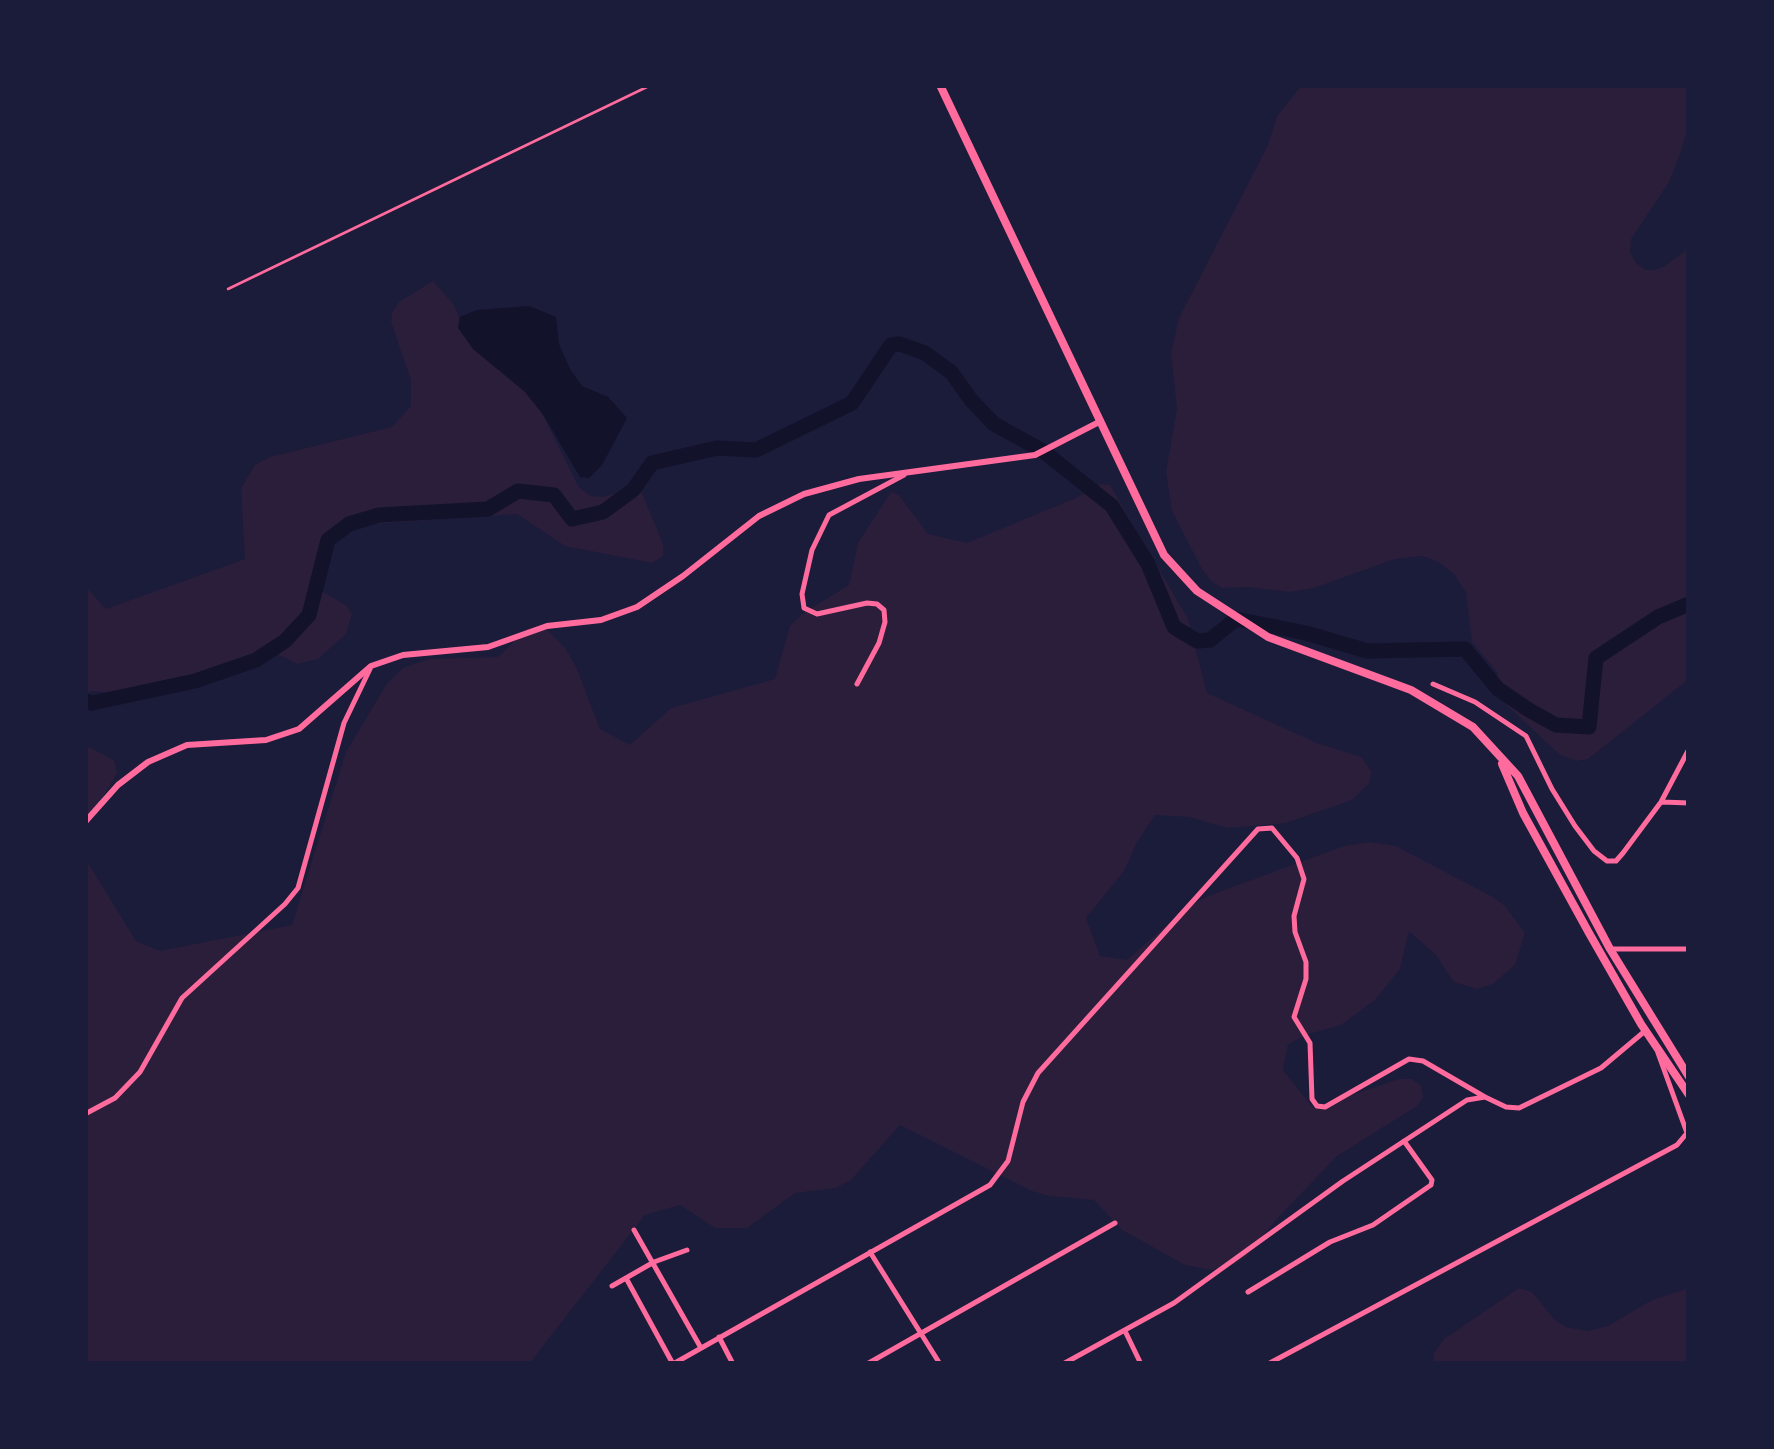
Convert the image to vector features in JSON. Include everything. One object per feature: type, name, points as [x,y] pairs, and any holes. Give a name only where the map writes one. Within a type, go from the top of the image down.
[{"type":"main road","points":[[940,85],[1164,555],[1196,592],[1268,637],[1411,690],[1473,728],[1518,776],[1610,950],[1689,1076]]},
{"type":"main road","points":[[1500,760],[1542,850],[1645,1031],[1689,1094]]},
{"type":"street","points":[[85,822],[118,785],[148,762],[187,745],[266,740],[299,730],[372,666],[403,655],[488,646],[547,626],[602,620],[638,607],[759,516],[804,494],[859,479],[1035,455],[1101,421]]},
{"type":"street","points":[[857,684],[879,644],[884,610],[867,603],[827,613],[810,612],[801,602],[812,550],[829,515],[907,473]]},
{"type":"street","points":[[85,1114],[115,1098],[140,1072],[182,998],[298,888],[344,723],[372,666]]},
{"type":"street","points":[[1433,684],[1475,702],[1526,736],[1575,826],[1594,851],[1607,860],[1616,861],[1623,853],[1660,802],[1689,749]]},
{"type":"street","points":[[1660,802],[1689,803]]},
{"type":"street","points":[[626,1278],[673,1364],[990,1185],[1008,1160],[1023,1102],[1038,1073],[1258,828],[1272,828],[1297,858],[1304,879],[1294,916],[1295,932],[1306,962],[1306,980],[1294,1017],[1310,1044],[1312,1099],[1317,1106],[1325,1106],[1409,1060],[1423,1061],[1485,1097],[1506,1107],[1519,1108],[1601,1068],[1645,1031]]},
{"type":"street","points":[[1610,950],[1689,949]]},
{"type":"street","points":[[1268,1364],[1677,1144],[1687,1133],[1658,1050]]},
{"type":"street","points":[[1063,1364],[1174,1303],[1343,1181],[1467,1100],[1485,1097]]},
{"type":"street","points":[[1248,1292],[1330,1242],[1373,1225],[1430,1186],[1432,1180],[1404,1141]]},
{"type":"street","points":[[868,1364],[1116,1223]]},
{"type":"street","points":[[634,1230],[701,1348]]},
{"type":"street","points":[[612,1286],[654,1262],[686,1250]]},
{"type":"street","points":[[870,1252],[940,1364]]},
{"type":"street","points":[[1124,1329],[1141,1364]]},
{"type":"street","points":[[718,1337],[733,1364]]},
{"type":"lane","points":[[228,289],[651,85]]},
{"type":"shaded area","points":[[1302,85],[1689,85],[1689,125],[1681,151],[1669,182],[1631,239],[1630,252],[1636,263],[1646,270],[1655,270],[1689,248],[1689,679],[1588,759],[1576,761],[1560,755],[1493,692],[1498,673],[1472,642],[1466,592],[1454,574],[1440,563],[1423,556],[1395,559],[1314,588],[1290,592],[1222,588],[1202,569],[1172,511],[1166,472],[1177,409],[1171,354],[1179,318],[1268,145],[1277,116]]},
{"type":"shaded area","points":[[433,281],[454,305],[465,332],[541,411],[578,486],[590,496],[604,497],[626,490],[642,493],[663,544],[663,556],[652,563],[565,546],[517,514],[358,525],[318,558],[318,589],[347,606],[352,614],[346,634],[318,659],[298,664],[263,653],[165,691],[141,695],[92,691],[85,695],[85,586],[106,609],[245,559],[241,488],[255,465],[270,457],[392,427],[411,406],[411,380],[391,322],[392,313],[399,302]]},
{"type":"shaded area","points":[[529,306],[556,317],[559,344],[570,369],[582,386],[608,397],[627,418],[602,465],[589,478],[580,477],[525,392],[473,349],[458,328],[460,317],[477,310]]},
{"type":"shaded area","points":[[1100,484],[1110,485],[1188,619],[1207,693],[1317,743],[1361,757],[1371,771],[1370,782],[1352,800],[1286,823],[1228,828],[1189,817],[1155,815],[1124,871],[1086,918],[1100,956],[1127,960],[1186,908],[1208,896],[1344,846],[1369,842],[1396,846],[1493,897],[1525,933],[1515,965],[1493,984],[1477,989],[1454,982],[1436,955],[1409,931],[1400,969],[1375,1000],[1341,1025],[1288,1044],[1283,1070],[1313,1108],[1399,1079],[1412,1079],[1421,1086],[1423,1097],[1417,1106],[1337,1156],[1247,1256],[1233,1265],[1212,1270],[1185,1265],[1122,1230],[1094,1200],[1032,1191],[900,1125],[851,1180],[836,1188],[795,1193],[747,1228],[715,1228],[680,1205],[645,1215],[529,1364],[85,1364],[85,858],[136,941],[160,951],[292,925],[346,752],[386,685],[403,668],[429,659],[498,657],[527,629],[547,630],[566,649],[577,669],[600,729],[630,745],[671,708],[775,679],[790,626],[802,614],[849,585],[858,543],[891,492],[899,495],[928,534],[967,543],[1076,498]]},
{"type":"shaded area","points":[[85,745],[114,760],[117,773],[85,829]]},
{"type":"shaded area","points":[[1519,1288],[1532,1292],[1555,1320],[1566,1327],[1588,1331],[1608,1326],[1652,1300],[1689,1288],[1689,1364],[1433,1364],[1434,1353],[1444,1339]]},
{"type":"waterway","points":[[85,701],[92,703],[195,681],[256,660],[285,641],[309,615],[328,540],[349,524],[379,515],[488,509],[518,491],[554,495],[572,519],[603,512],[633,490],[652,463],[717,448],[756,450],[852,403],[891,345],[900,344],[925,353],[952,373],[994,424],[1043,451],[1112,506],[1148,564],[1174,627],[1197,641],[1210,640],[1236,619],[1306,633],[1367,651],[1465,649],[1498,689],[1529,710],[1556,725],[1589,727],[1596,658],[1658,617],[1689,604]]}]
